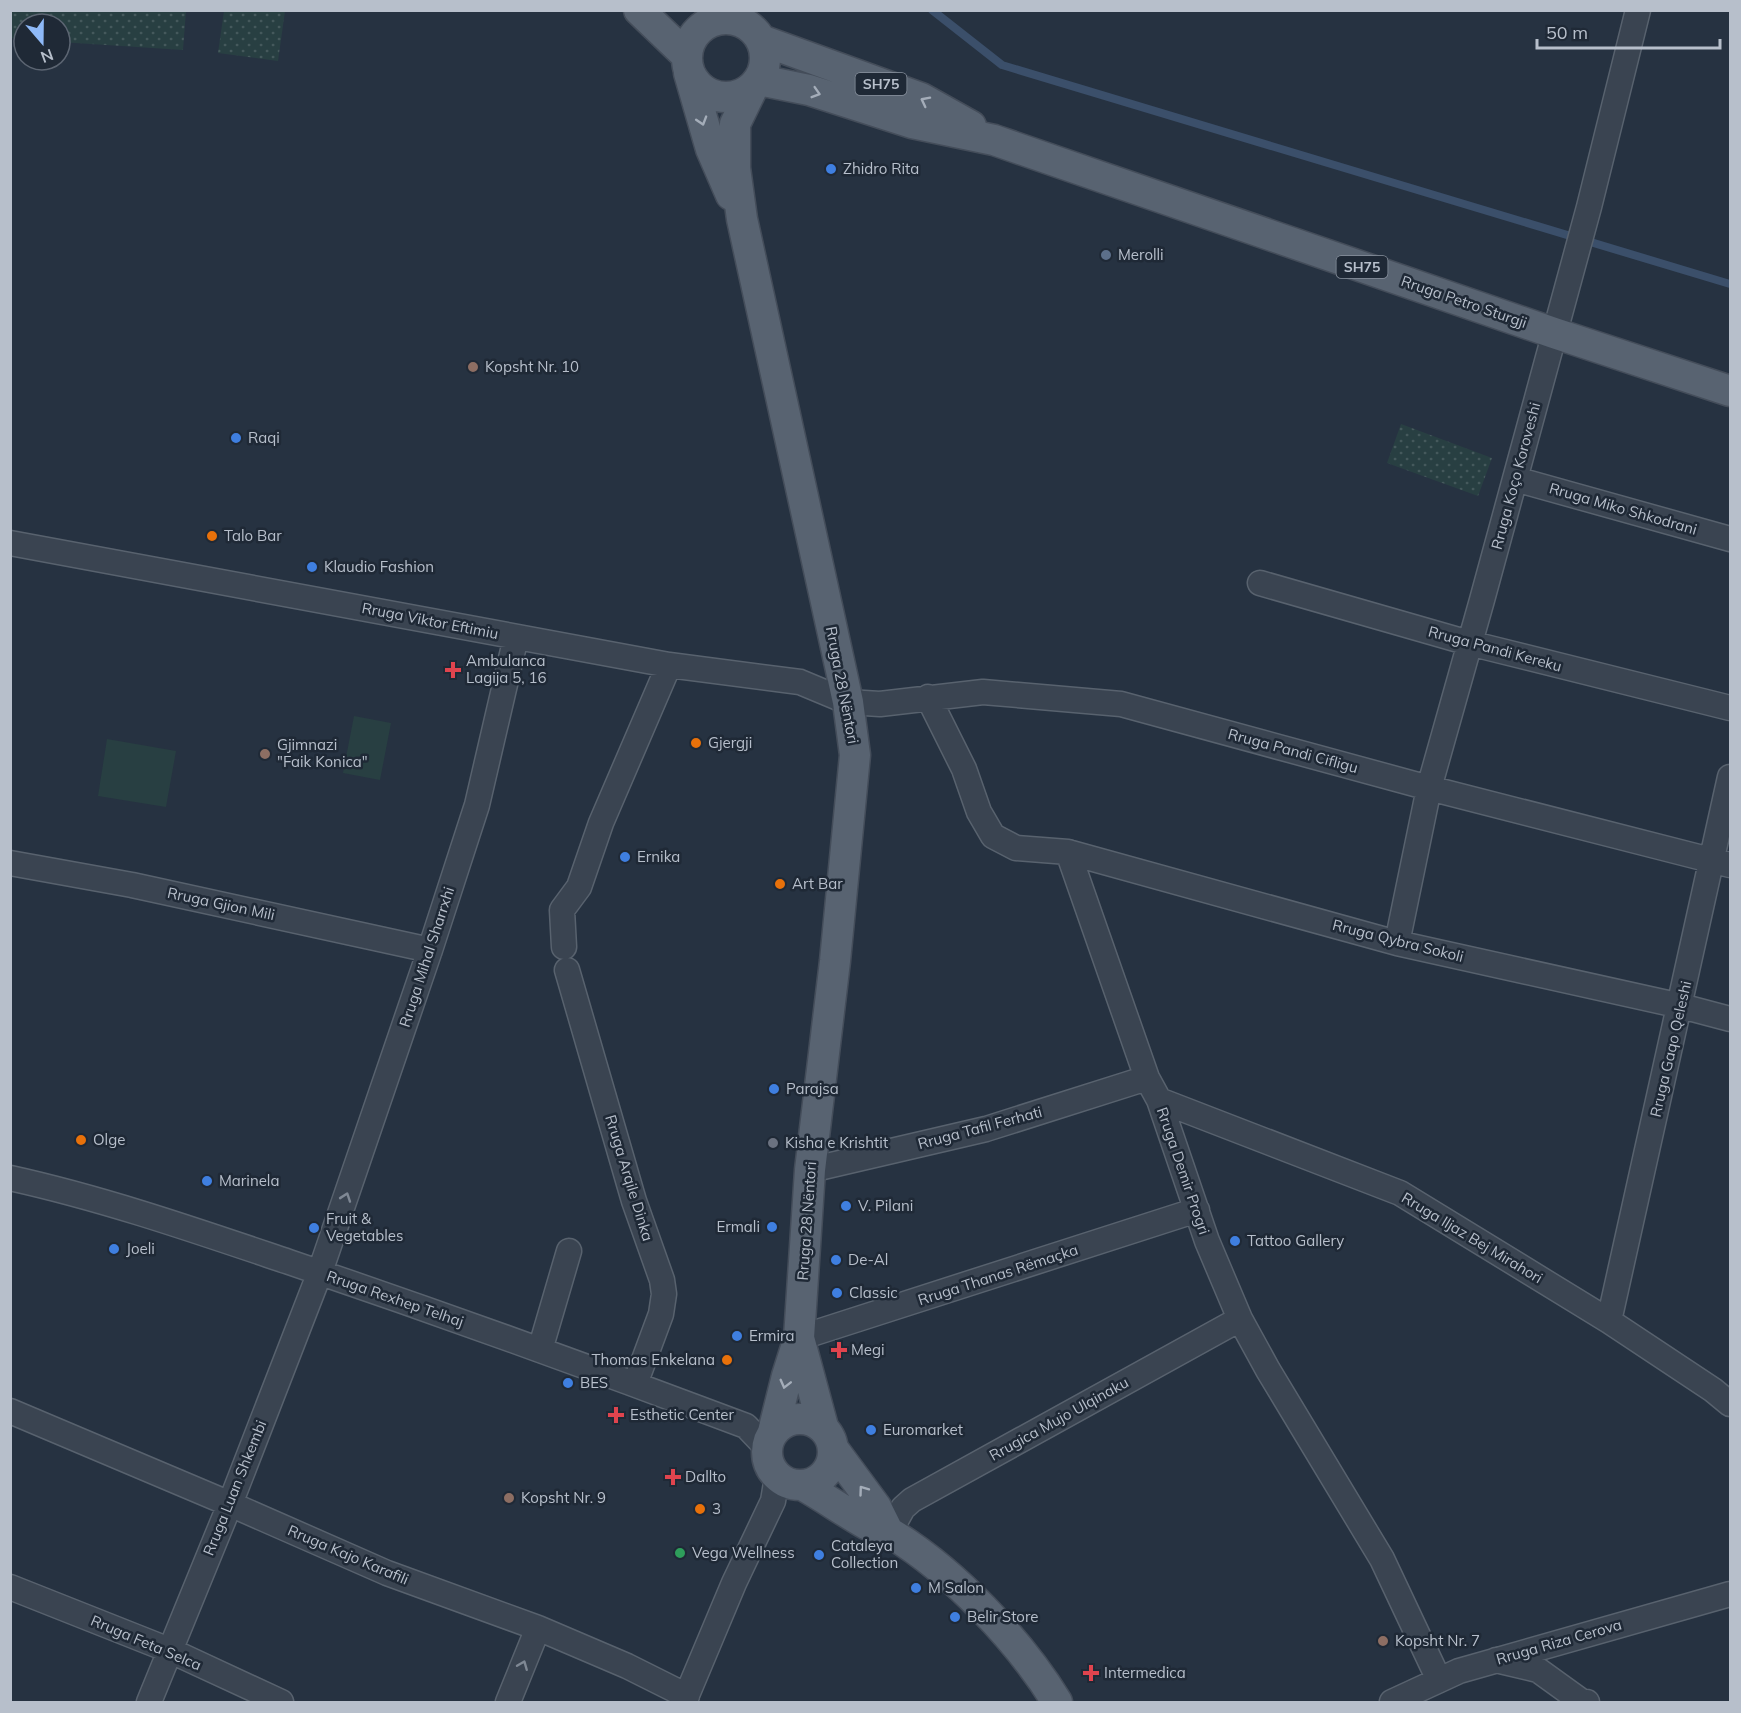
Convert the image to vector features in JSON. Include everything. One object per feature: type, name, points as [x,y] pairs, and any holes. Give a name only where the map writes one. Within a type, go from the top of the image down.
[{"type":"main road","points":[[639,10],[687,60],[694,80],[706,92],[722,98],[739,96],[756,84],[765,65],[765,48],[761,40]]},
{"type":"main road","name":"SH75","points":[[687,60],[692,40],[713,15],[743,23],[757,33],[761,40]]},
{"type":"main road","name":"Rruga Petro Sturgji","points":[[761,40],[921,98],[994,140]]},
{"type":"main road","name":"Rruga 28 Nëntori","points":[[687,60],[711,149],[742,219]]},
{"type":"main road","name":"Rruga 28 Nëntori","points":[[756,84],[735,124],[735,168],[742,219],[848,702],[855,755],[835,962],[810,1170],[799,1338],[770,1439]]},
{"type":"main road","name":"Rruga Petro Sturgji","points":[[756,84],[809,90],[912,123],[994,140],[1554,333],[1731,391]]},
{"type":"main road","name":"Rruga 28 Nëntori","points":[[799,1338],[828,1438],[876,1507],[889,1533]]},
{"type":"main road","points":[[806,1419],[828,1438],[831,1467],[819,1480],[790,1482],[770,1468],[766,1458],[770,1439],[788,1421],[806,1419]]},
{"type":"main road","name":"Rruga 28 Nëntori","points":[[790,1482],[889,1533],[924,1556],[1012,1639],[1057,1702]]},
{"type":"street","name":"Rruga Koço Koroveshi","points":[[1397,943],[1429,788],[1571,273],[1638,10]]},
{"type":"street","name":"Rruga Miko Shkodrani","points":[[1515,479],[1731,540]]},
{"type":"street","name":"Rruga Viktor Eftimiu","points":[[10,543],[669,665],[800,682],[848,702]]},
{"type":"street","name":"Rruga Pandi Kereku","points":[[1260,583],[1469,643],[1731,708]]},
{"type":"street","name":"Rruga Mihal Sharrxhi","points":[[320,1272],[477,805],[516,637]]},
{"type":"street","name":"Rruga Arqile Dinka","points":[[635,1384],[661,1314],[664,1294],[662,1280],[634,1201],[566,958],[562,910],[579,887],[601,823],[669,665]]},
{"type":"street","name":"Rruga Pandi Cifligu","points":[[848,702],[880,704],[983,692],[1121,704],[1429,788],[1721,862]]},
{"type":"street","points":[[928,697],[964,769],[979,812],[993,836],[1016,848],[1068,852]]},
{"type":"street","name":"Rruga Gaqo Qeleshi","points":[[1609,1321],[1681,1006],[1721,862],[1731,777]]},
{"type":"street","name":"Rruga Qybra Sokoli","points":[[1068,852],[1397,943],[1731,1019]]},
{"type":"street","name":"Rruga Demir Progri","points":[[1068,852],[1147,1078],[1159,1100],[1207,1241],[1240,1319],[1268,1370],[1382,1559],[1439,1680]]},
{"type":"street","name":"Rruga Gjion Mili","points":[[10,863],[132,885],[430,950]]},
{"type":"street","name":"Rruga Tafil Ferhati","points":[[810,1170],[986,1129],[1147,1078]]},
{"type":"street","name":"Rruga Iljaz Bej Mirahori","points":[[1159,1100],[1400,1193],[1609,1321],[1731,1404]]},
{"type":"street","name":"Rruga Rexhep Telhaj","points":[[10,1178],[58,1189],[159,1219],[320,1272],[635,1384],[746,1426],[770,1439]]},
{"type":"street","name":"Rruga Thanas Rëmaçka","points":[[799,1338],[1197,1210]]},
{"type":"street","points":[[540,1350],[569,1251]]},
{"type":"street","name":"Rruga Luan Shkembi","points":[[148,1702],[230,1504],[320,1272]]},
{"type":"street","name":"Rrugica Mujo Ulqinaku","points":[[889,1533],[903,1508],[912,1500],[1240,1319]]},
{"type":"street","name":"Rruga Kajo Karafili","points":[[10,1411],[387,1573],[538,1628],[627,1666],[685,1699]]},
{"type":"street","points":[[685,1699],[734,1583],[773,1501],[790,1482]]},
{"type":"street","name":"Rruga Feta Selca","points":[[10,1587],[169,1650],[281,1702]]},
{"type":"street","name":"Rruga Riza Cerova","points":[[1392,1702],[1459,1671],[1731,1594]]},
{"type":"street","points":[[508,1702],[538,1628]]},
{"type":"street","points":[[1494,1660],[1538,1670],[1581,1701],[1587,1702]]},
{"type":"green space","points":[[10,11],[186,11],[183,50],[72,43],[72,12],[12,12],[11,38]]},
{"type":"green space","points":[[224,11],[285,11],[278,61],[218,53]]},
{"type":"green space","points":[[1401,424],[1492,458],[1478,496],[1387,463]]},
{"type":"green space","points":[[354,716],[391,723],[380,780],[343,773]]},
{"type":"green space","points":[[107,739],[176,751],[166,807],[98,796]]},
{"type":"waterway","points":[[932,10],[1002,65],[1730,284]]},
{"type":"place","name":"Zhidro Rita","points":[[831,169]]},
{"type":"place","name":"Merolli","points":[[1106,255]]},
{"type":"place","name":"Kopsht Nr. 10","points":[[473,367]]},
{"type":"place","name":"Raqi","points":[[236,438]]},
{"type":"place","name":"Talo Bar","points":[[212,536]]},
{"type":"place","name":"Klaudio Fashion","points":[[312,567]]},
{"type":"place","name":"Ambulanca Lagija 5, 16","points":[[453,670]]},
{"type":"place","name":"Gjergji","points":[[696,743]]},
{"type":"place","name":"Gjimnazi \"Faik Konica\"","points":[[265,754]]},
{"type":"place","name":"Ernika","points":[[625,857]]},
{"type":"place","name":"Art Bar","points":[[780,884]]},
{"type":"place","name":"Parajsa","points":[[774,1089]]},
{"type":"place","name":"Olge","points":[[81,1140]]},
{"type":"place","name":"Kisha e Krishtit","points":[[773,1143]]},
{"type":"place","name":"Marinela","points":[[207,1181]]},
{"type":"place","name":"V. Pilani","points":[[846,1206]]},
{"type":"place","name":"Ermali","points":[[772,1227]]},
{"type":"place","name":"Fruit & Vegetables","points":[[314,1228]]},
{"type":"place","name":"Tattoo Gallery","points":[[1235,1241]]},
{"type":"place","name":"Joeli","points":[[114,1249]]},
{"type":"place","name":"De-Al","points":[[836,1260]]},
{"type":"place","name":"Classic","points":[[837,1293]]},
{"type":"place","name":"Ermira","points":[[737,1336]]},
{"type":"place","name":"Megi","points":[[839,1350]]},
{"type":"place","name":"Thomas Enkelana","points":[[727,1360]]},
{"type":"place","name":"BES","points":[[568,1383]]},
{"type":"place","name":"Esthetic Center","points":[[616,1415]]},
{"type":"place","name":"Euromarket","points":[[871,1430]]},
{"type":"place","name":"Dallto","points":[[673,1477]]},
{"type":"place","name":"Kopsht Nr. 9","points":[[509,1498]]},
{"type":"place","name":"3","points":[[700,1509]]},
{"type":"place","name":"Vega Wellness","points":[[680,1553]]},
{"type":"place","name":"Cataleya Collection","points":[[819,1555]]},
{"type":"place","name":"M Salon","points":[[916,1588]]},
{"type":"place","name":"Belir Store","points":[[955,1617]]},
{"type":"place","name":"Kopsht Nr. 7","points":[[1383,1641]]},
{"type":"place","name":"Intermedica","points":[[1091,1673]]}]
